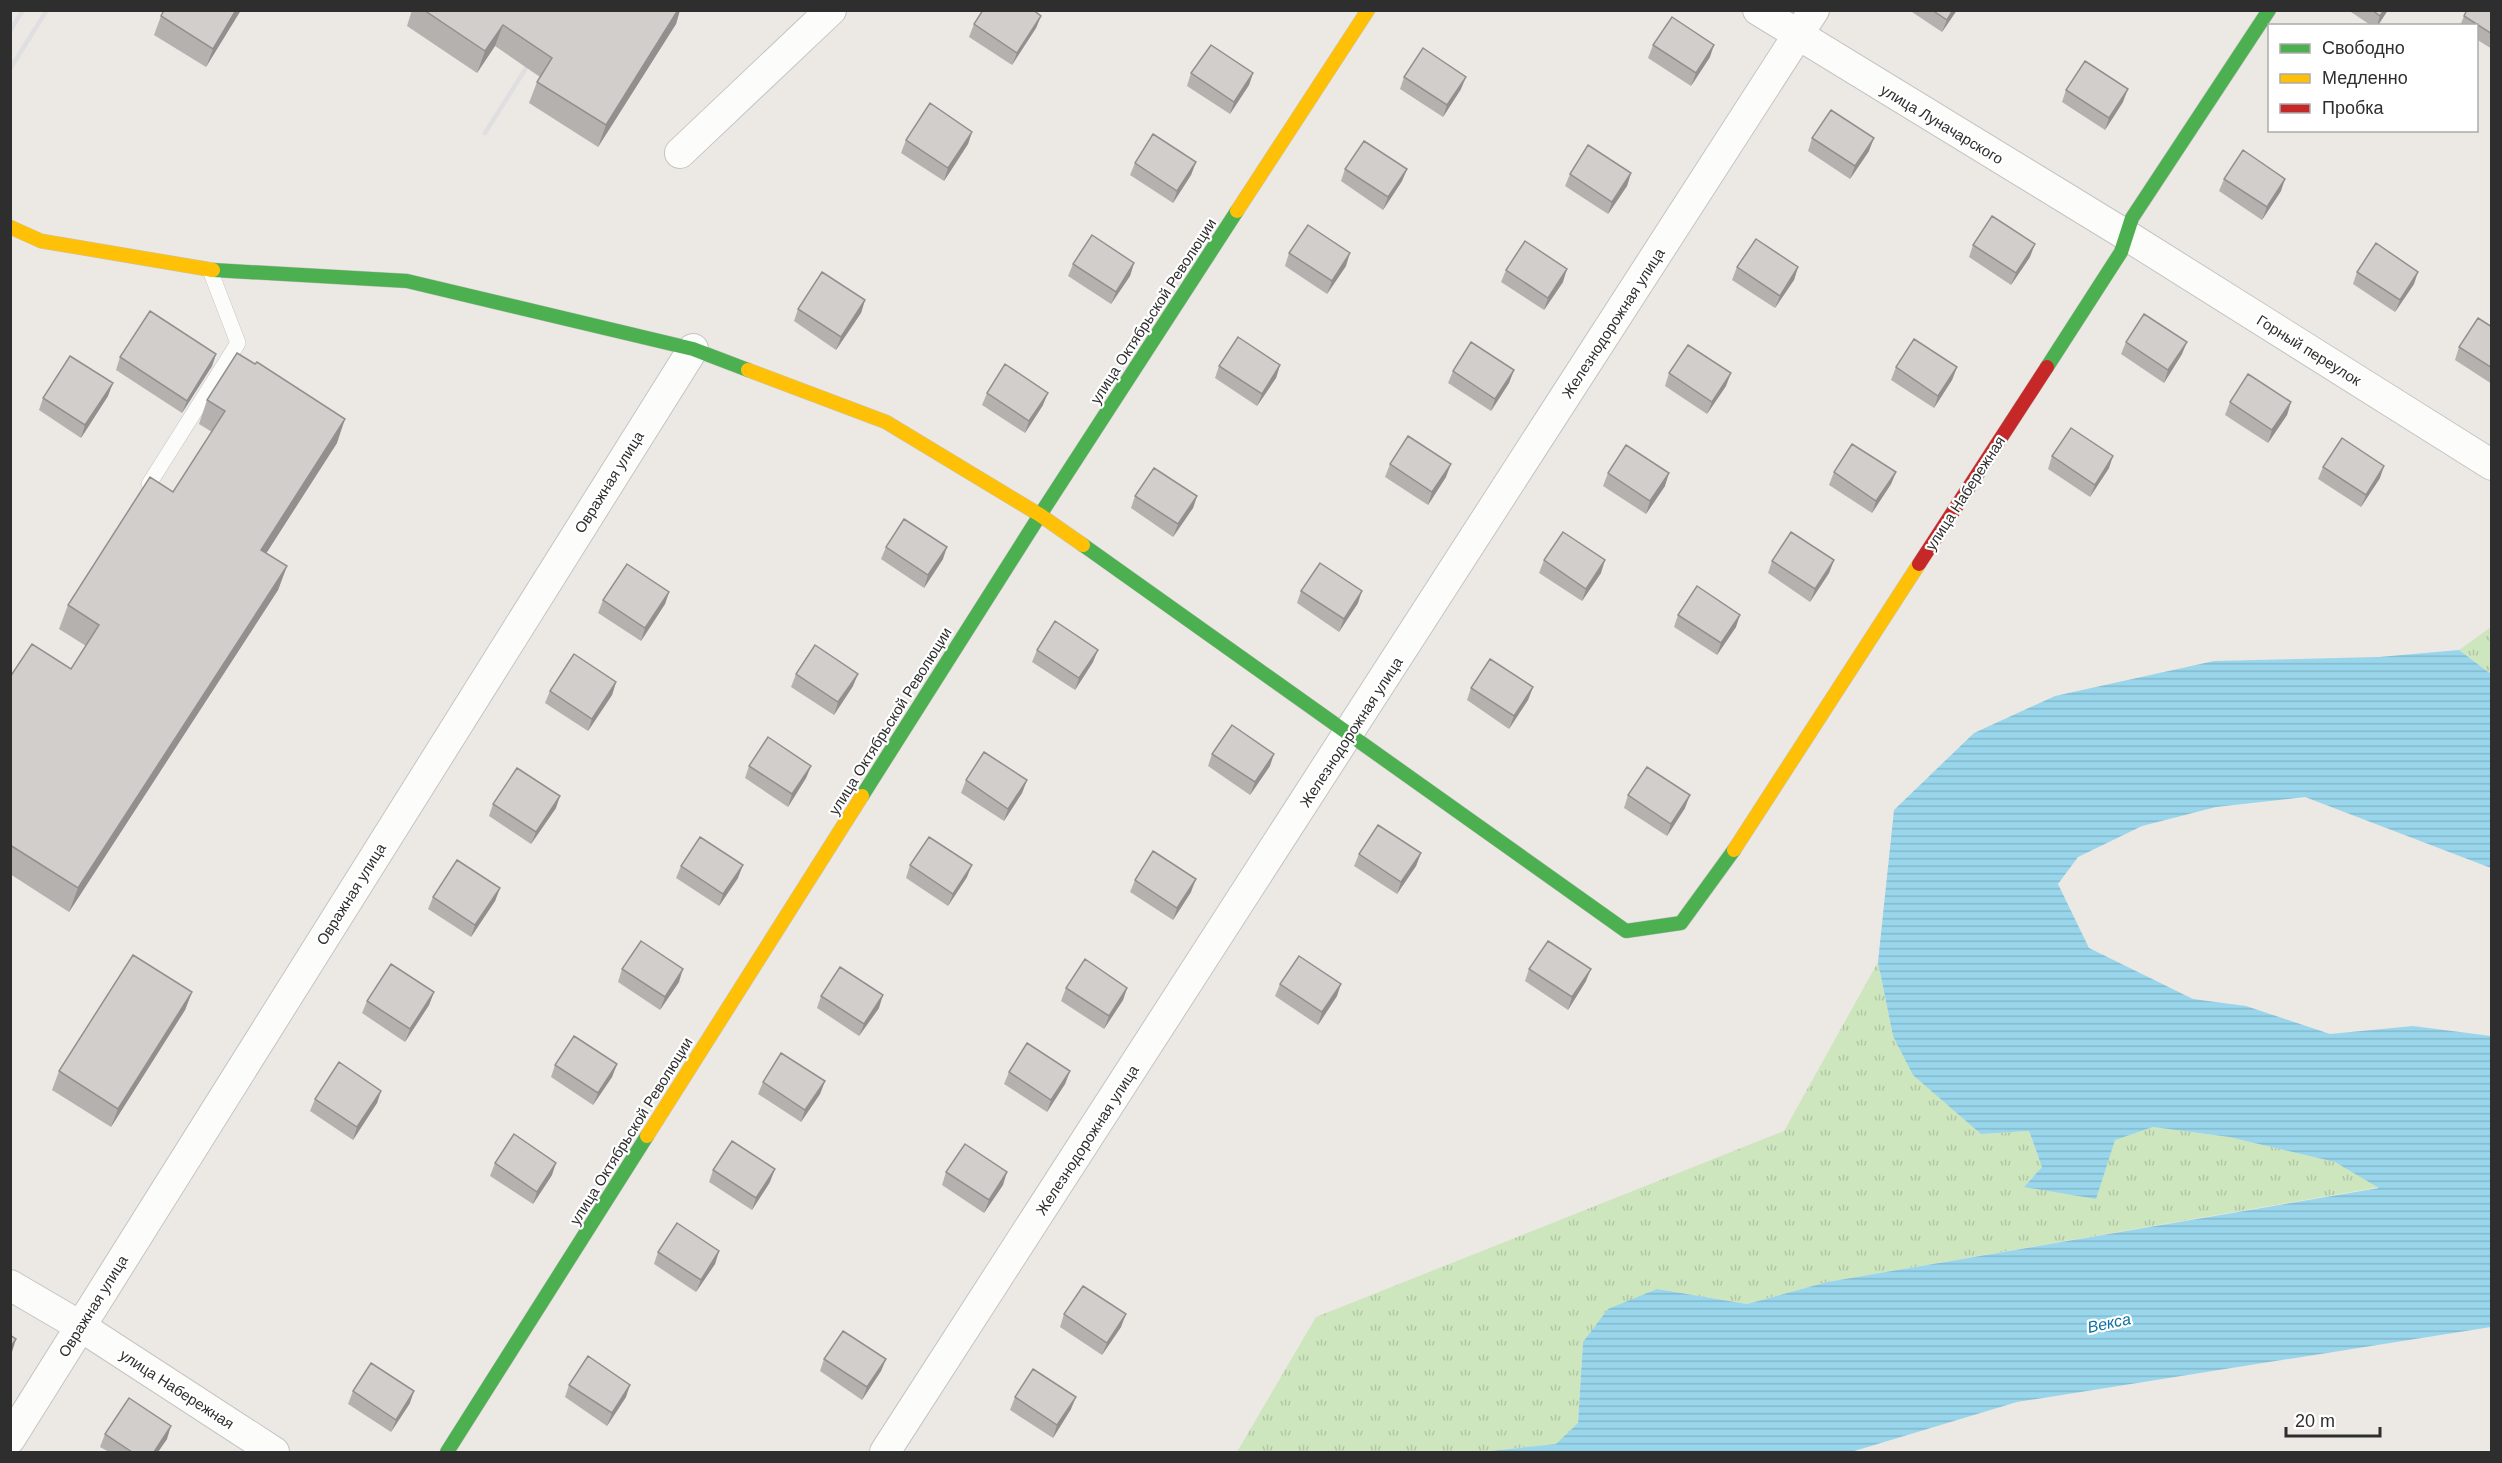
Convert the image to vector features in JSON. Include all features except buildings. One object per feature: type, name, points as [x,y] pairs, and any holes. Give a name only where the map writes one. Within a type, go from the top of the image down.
[{"type":"street","points":[[680,153],[831,10]]},
{"type":"street","name":"улица Октябрьской Революции","points":[[447,1452],[1040,515],[1368,10]]},
{"type":"street","name":"улица Луначарского","points":[[1758,10],[1797,36],[2126,235]]},
{"type":"street","name":"Железнодорожная улица","points":[[885,1452],[1814,10]]},
{"type":"street","name":"улица Набережная","points":[[1349,735],[1626,931],[1681,923],[1729,856],[2121,252],[2132,218],[2269,10]]},
{"type":"street","points":[[10,227],[41,241],[210,270],[406,281],[693,349],[886,422],[1040,515],[1349,735]]},
{"type":"street","name":"Горный переулок","points":[[2126,235],[2492,465]]},
{"type":"street","name":"Овражная улица","points":[[10,1439],[693,349]]},
{"type":"street","name":"улица Набережная","points":[[10,1285],[80,1326],[274,1452]]},
{"type":"lane","points":[[149,484],[238,343],[210,270]]},
{"type":"green space","points":[[2491,627],[2491,674],[2459,650]]},
{"type":"green space","points":[[1878,962],[1893,1036],[1981,1134],[2029,1131],[2042,1167],[2024,1187],[2114,1140],[2153,1127],[2229,1137],[2335,1162],[2380,1187],[1827,1282],[1747,1304],[1657,1289],[1583,1342],[1578,1423],[1557,1444],[1480,1452],[1237,1452],[1316,1317],[1784,1131]]},
{"type":"water","name":"Векса","points":[[2459,650],[2491,674],[2491,868],[2305,797],[2216,807],[2142,826],[2078,857],[2058,884],[2089,948],[2193,999],[2246,1006],[2330,1034],[2413,1026],[2491,1036],[2491,1327],[2017,1402],[1851,1452],[1480,1452],[1556,1444],[1578,1423],[1583,1342],[1608,1309],[1657,1289],[1747,1304],[1827,1282],[2379,1188],[2335,1162],[2229,1137],[2153,1127],[2115,1140],[2096,1199],[2024,1187],[2042,1167],[2029,1131],[1981,1134],[1913,1075],[1893,1036],[1878,962],[1894,810],[1974,733],[2055,696],[2214,661],[2379,657]]},
{"type":"railway","points":[[10,31],[23,10]]},
{"type":"railway","points":[[10,69],[47,10]]},
{"type":"railway","points":[[485,133],[535,54]]},
{"type":"traffic: fast","points":[[2047,367],[2121,252],[2132,218],[2269,10]]},
{"type":"traffic: fast","points":[[862,796],[1237,211]]},
{"type":"traffic: fast","points":[[213,270],[407,281],[693,349],[748,370]]},
{"type":"traffic: fast","points":[[1083,545],[1626,931],[1681,923],[1734,850]]},
{"type":"traffic: fast","points":[[447,1452],[647,1136]]},
{"type":"traffic: slow","points":[[1237,211],[1368,10]]},
{"type":"traffic: slow","points":[[10,227],[41,241],[213,270]]},
{"type":"traffic: slow","points":[[748,370],[886,422],[1040,515],[1083,545]]},
{"type":"traffic: slow","points":[[1734,850],[1919,564]]},
{"type":"traffic: slow","points":[[647,1136],[862,796]]},
{"type":"traffic: jam","points":[[1919,564],[2047,367]]}]
